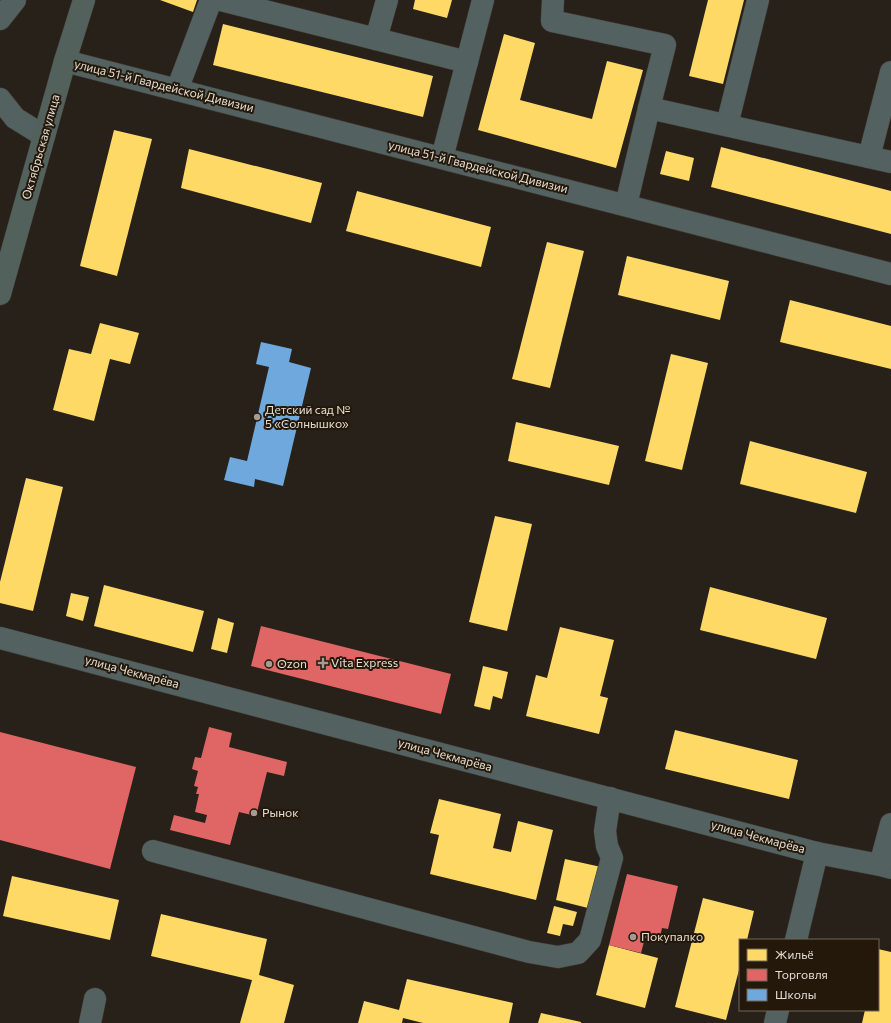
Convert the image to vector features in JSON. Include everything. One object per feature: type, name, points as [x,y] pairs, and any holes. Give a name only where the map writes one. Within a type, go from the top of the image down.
[{"type":"main road","name":"Октябрьская улица","points":[[0,294],[65,61],[84,0]]},
{"type":"street","points":[[0,19],[15,0]]},
{"type":"street","points":[[177,90],[211,0]]},
{"type":"street","points":[[221,0],[467,62]]},
{"type":"street","points":[[376,38],[387,0]]},
{"type":"street","points":[[442,158],[483,0]]},
{"type":"street","points":[[553,0],[552,21],[665,45],[626,205]]},
{"type":"street","points":[[727,126],[758,0]]},
{"type":"street","name":"улица 51-й Гвардейской Дивизии","points":[[65,61],[891,274]]},
{"type":"street","points":[[869,158],[891,72]]},
{"type":"street","points":[[0,99],[15,118],[44,136]]},
{"type":"street","points":[[649,108],[891,162]]},
{"type":"street","name":"улица Чекмарёва","points":[[0,638],[817,853],[886,866]]},
{"type":"street","points":[[153,851],[529,952],[558,957],[578,952],[590,940],[612,858],[607,846],[605,831],[610,798]]},
{"type":"street","points":[[886,866],[891,824]]},
{"type":"street","points":[[796,939],[817,853]]},
{"type":"street","points":[[90,1023],[94,999]]},
{"type":"street","points":[[775,1023],[778,1011]]},
{"type":"building: Жильё","points":[[160,0],[197,0],[193,12]]},
{"type":"building: Жильё","points":[[415,0],[452,0],[447,18],[413,9]]},
{"type":"building: Жильё","points":[[708,0],[744,0],[723,84],[689,76]]},
{"type":"building: Жильё","points":[[223,24],[433,76],[423,117],[213,65]]},
{"type":"building: Жильё","points":[[504,34],[535,43],[520,100],[592,119],[607,61],[643,70],[616,168],[478,130]]},
{"type":"building: Жильё","points":[[114,130],[152,139],[117,276],[80,266]]},
{"type":"building: Жильё","points":[[721,147],[891,191],[891,234],[711,187]]},
{"type":"building: Жильё","points":[[189,149],[322,183],[311,223],[181,188]]},
{"type":"building: Жильё","points":[[666,151],[694,158],[689,181],[660,174]]},
{"type":"building: Жильё","points":[[357,191],[491,227],[481,267],[346,231]]},
{"type":"building: Жильё","points":[[547,242],[584,251],[550,388],[512,379]]},
{"type":"building: Жильё","points":[[627,256],[729,281],[720,320],[618,295]]},
{"type":"building: Жильё","points":[[790,300],[891,326],[891,369],[780,342]]},
{"type":"building: Жильё","points":[[100,323],[139,333],[130,364],[110,359],[94,421],[53,410],[69,349],[91,354]]},
{"type":"building: Жильё","points":[[671,354],[708,363],[682,470],[645,461]]},
{"type":"building: Жильё","points":[[516,422],[619,446],[609,485],[508,461]]},
{"type":"building: Жильё","points":[[750,441],[867,472],[856,513],[740,484]]},
{"type":"building: Жильё","points":[[26,478],[63,487],[33,611],[0,603],[0,582]]},
{"type":"building: Жильё","points":[[495,516],[532,524],[507,631],[469,622]]},
{"type":"building: Жильё","points":[[104,585],[204,611],[193,652],[94,626]]},
{"type":"building: Жильё","points":[[710,587],[827,618],[816,659],[700,630]]},
{"type":"building: Жильё","points":[[71,593],[89,597],[83,621],[66,616]]},
{"type":"building: Жильё","points":[[218,618],[234,623],[227,653],[211,649]]},
{"type":"building: Жильё","points":[[560,627],[614,640],[600,696],[608,698],[599,734],[526,716],[536,675],[547,678]]},
{"type":"building: Жильё","points":[[483,666],[508,672],[502,699],[493,696],[490,710],[474,706]]},
{"type":"building: Жильё","points":[[675,730],[798,760],[789,799],[665,769]]},
{"type":"building: Жильё","points":[[439,799],[501,814],[493,848],[511,852],[518,821],[553,830],[536,900],[430,874],[439,835],[430,833]]},
{"type":"building: Жильё","points":[[565,859],[601,867],[592,909],[556,900]]},
{"type":"building: Жильё","points":[[12,876],[119,900],[110,940],[3,916]]},
{"type":"building: Жильё","points":[[703,898],[754,911],[747,939],[739,939],[739,970],[726,1020],[675,1007]]},
{"type":"building: Жильё","points":[[554,906],[577,912],[573,926],[563,924],[560,936],[547,933]]},
{"type":"building: Жильё","points":[[161,914],[267,939],[259,975],[294,985],[284,1023],[240,1023],[252,980],[151,956]]},
{"type":"building: Жильё","points":[[609,945],[658,958],[645,1008],[596,995]]},
{"type":"building: Жильё","points":[[879,949],[891,952],[891,1023],[862,1023],[865,1011],[879,1011]]},
{"type":"building: Жильё","points":[[407,979],[513,1003],[509,1023],[423,1023],[403,1018],[402,1023],[358,1023],[364,1001],[399,1010]]},
{"type":"building: Жильё","points":[[541,1013],[581,1022],[581,1023],[538,1023]]},
{"type":"building: Торговля","points":[[261,626],[451,674],[441,714],[251,666]]},
{"type":"building: Торговля","points":[[209,727],[232,733],[229,747],[287,762],[284,776],[267,772],[256,816],[239,812],[230,845],[170,830],[174,815],[205,823],[207,815],[195,812],[199,794],[196,794],[198,787],[194,786],[198,771],[192,769],[195,757],[201,758]]},
{"type":"building: Торговля","points":[[0,732],[136,767],[110,869],[0,840]]},
{"type":"building: Торговля","points":[[627,874],[678,886],[668,929],[662,928],[659,942],[645,938],[641,953],[609,945]]},
{"type":"building: Школы","points":[[261,342],[292,349],[289,362],[311,368],[283,486],[255,479],[254,487],[224,480],[230,457],[247,461],[269,367],[256,364]]},
{"type":"place","name":"Детский сад № 5 «Солнышко»","points":[[257,417]]},
{"type":"place","name":"Vita Express","points":[[323,663]]},
{"type":"place","name":"Ozon","points":[[269,664]]},
{"type":"place","name":"Рынок","points":[[254,813]]},
{"type":"place","name":"Покупалко","points":[[633,937]]}]
